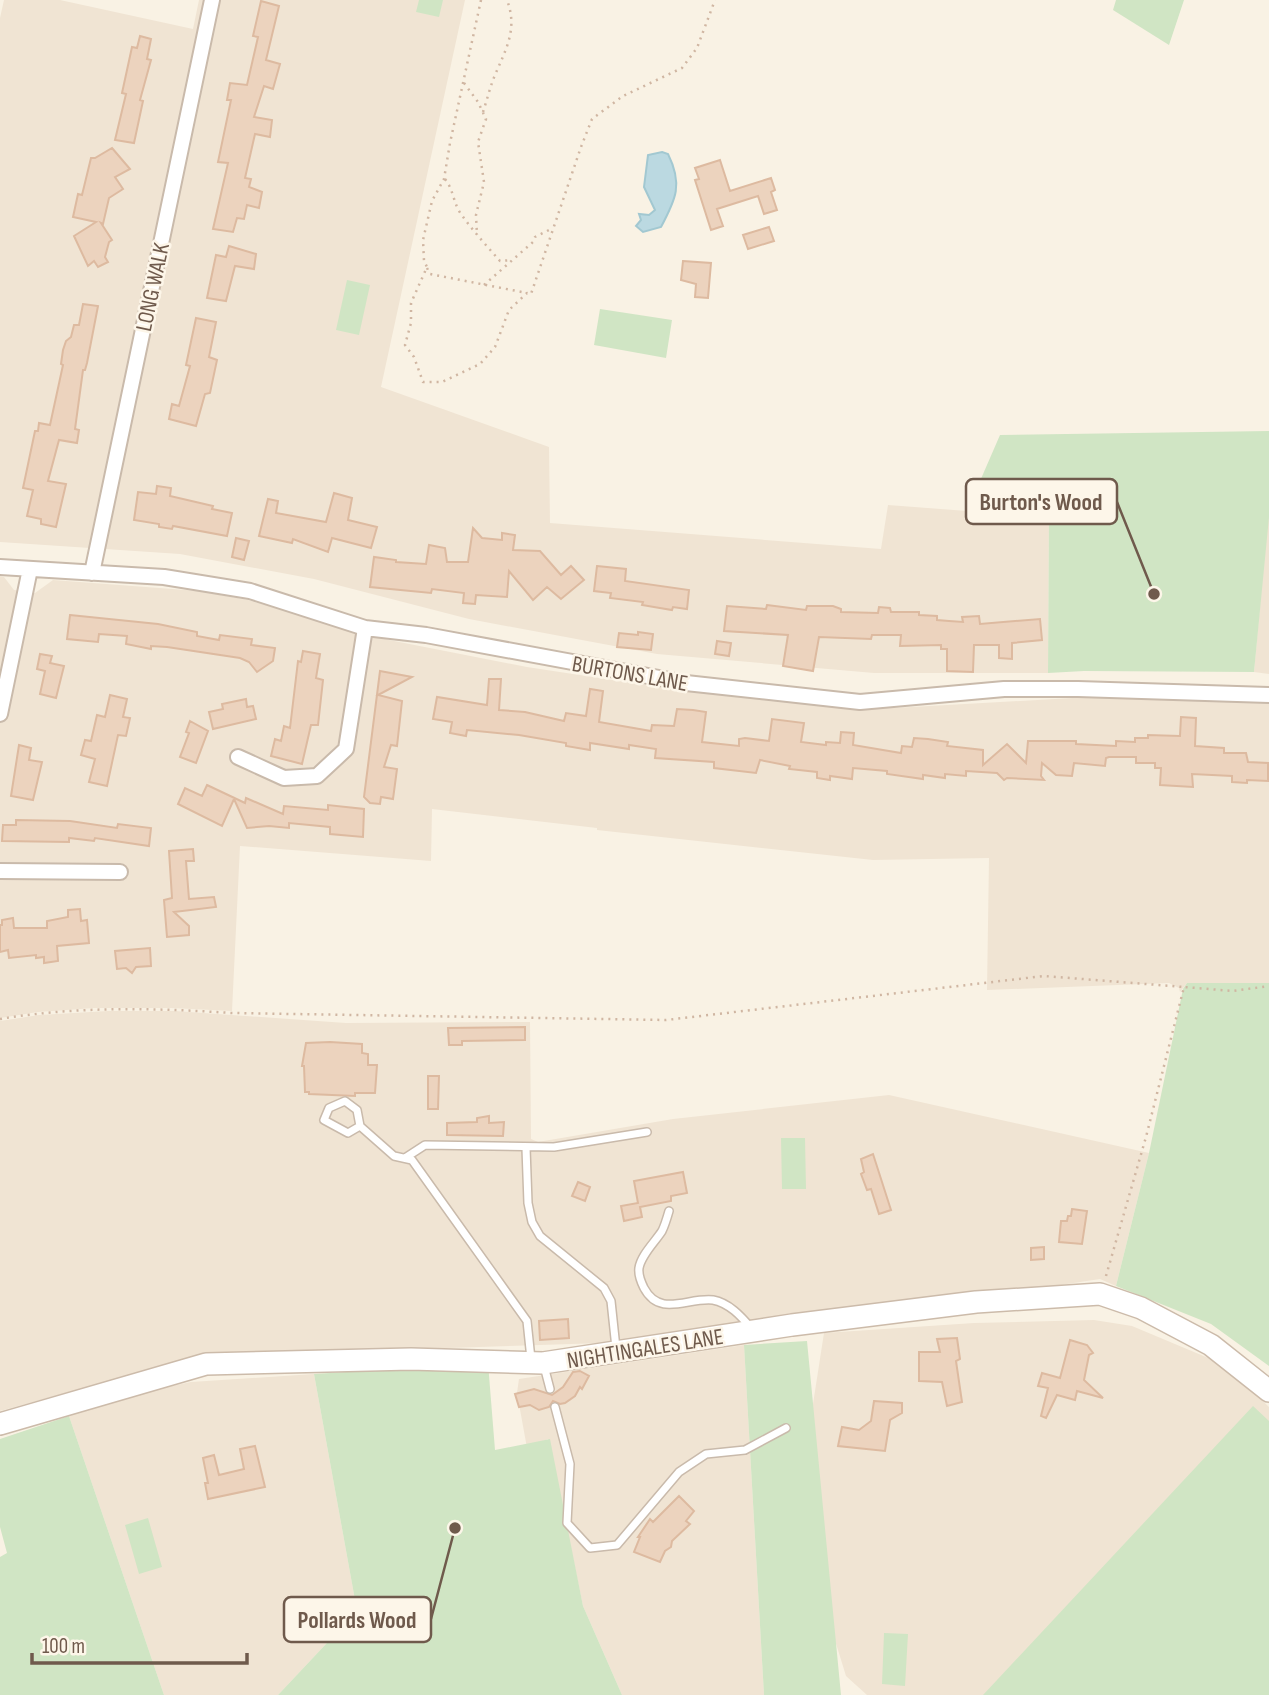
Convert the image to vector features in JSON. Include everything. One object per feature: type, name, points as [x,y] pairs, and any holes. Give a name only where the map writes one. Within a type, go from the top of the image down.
[{"type":"main road","name":"NIGHTINGALES LANE","points":[[0,1424],[206,1364],[411,1359],[537,1364],[754,1331],[976,1302],[1100,1294],[1141,1308],[1211,1346],[1269,1391]]},
{"type":"street","name":"LONG WALK","points":[[93,573],[212,0]]},
{"type":"street","name":"BURTONS LANE","points":[[0,566],[164,577],[250,591],[365,628],[426,635],[686,683],[860,702],[1004,690],[1078,689],[1269,695]]},
{"type":"street","points":[[0,714],[30,569]]},
{"type":"street","points":[[237,757],[284,778],[317,776],[346,749],[365,628]]},
{"type":"street","points":[[0,871],[120,872]]},
{"type":"lane","points":[[360,1126],[348,1133],[324,1120],[329,1108],[345,1101],[358,1110],[360,1126],[394,1156],[412,1160],[527,1321],[537,1364],[550,1390]]},
{"type":"lane","points":[[405,1158],[425,1144],[554,1147],[647,1132]]},
{"type":"lane","points":[[526,1148],[528,1203],[532,1222],[540,1236],[604,1289],[611,1301],[617,1352]]},
{"type":"lane","points":[[669,1211],[663,1229],[639,1269],[640,1280],[648,1294],[659,1303],[678,1306],[702,1301],[723,1303],[738,1313],[754,1331]]},
{"type":"lane","points":[[555,1408],[570,1464],[568,1523],[590,1548],[617,1545],[679,1472],[706,1454],[745,1450],[786,1428]]},
{"type":"path","points":[[481,0],[444,179],[432,201],[423,240],[424,261],[430,274],[531,294],[592,119],[623,96],[681,68],[697,48],[715,0]]},
{"type":"path","points":[[483,112],[495,75],[507,50],[512,13],[507,0]]},
{"type":"path","points":[[463,81],[486,118],[478,142],[484,182],[476,215],[477,235]]},
{"type":"path","points":[[444,179],[451,187],[457,208],[477,235],[500,261],[512,260]]},
{"type":"path","points":[[484,286],[536,237],[553,228]]},
{"type":"path","points":[[427,267],[411,303],[411,323],[405,345],[414,357],[423,382],[442,382],[480,364],[495,346],[509,310],[527,293]]},
{"type":"path","points":[[0,1019],[36,1013],[174,1009],[232,1013],[666,1020],[1044,976],[1233,992],[1269,986]]},
{"type":"path","points":[[1100,1294],[1146,1137],[1184,987]]},
{"type":"shaded area","points":[[4,0],[60,0],[193,29],[199,0],[465,0],[381,387],[549,447],[550,523],[881,549],[888,505],[967,511],[1049,507],[1048,673],[874,673],[657,654],[469,619],[314,579],[180,554],[0,542],[0,18]]},
{"type":"shaded area","points":[[1269,517],[1269,674],[1254,672]]},
{"type":"shaded area","points":[[0,576],[4,577],[14,590],[35,593],[53,580],[199,591],[248,600],[389,640],[527,667],[658,687],[795,702],[894,708],[1090,697],[1233,698],[1269,701],[1269,983],[1187,983],[1180,992],[1179,988],[1169,983],[987,990],[989,858],[873,860],[432,809],[431,861],[240,846],[232,1011],[94,1008],[0,1018]]},
{"type":"shaded area","points":[[175,1011],[346,1023],[530,1022],[531,1139],[538,1142],[673,1119],[889,1095],[1149,1153],[1116,1286],[1100,1279],[699,1340],[200,1356],[0,1411],[0,1021],[39,1015]]},
{"type":"shaded area","points":[[1094,1320],[1132,1326],[1225,1365],[1269,1407],[1269,1461],[1070,1695],[867,1695],[846,1676],[795,1520],[824,1333],[974,1323]]},
{"type":"shaded area","points":[[744,1345],[764,1695],[622,1695],[583,1606],[548,1439],[527,1448],[517,1393],[519,1379]]},
{"type":"shaded area","points":[[314,1374],[357,1611],[278,1695],[164,1695],[69,1416],[102,1401],[191,1382]]},
{"type":"green space","points":[[419,0],[443,0],[439,17],[416,12]]},
{"type":"green space","points":[[1116,0],[1184,0],[1169,45],[1113,10]]},
{"type":"green space","points":[[347,280],[370,285],[359,335],[336,330]]},
{"type":"green space","points":[[600,309],[672,320],[666,358],[594,345]]},
{"type":"green space","points":[[1269,431],[1269,517],[1254,672],[1048,673],[1049,507],[967,511],[1000,435]]},
{"type":"green space","points":[[1187,983],[1269,983],[1269,1366],[1211,1324],[1116,1286],[1149,1153],[1183,989]]},
{"type":"green space","points":[[781,1138],[805,1138],[806,1189],[782,1189]]},
{"type":"green space","points":[[807,1341],[841,1695],[764,1695],[744,1345]]},
{"type":"green space","points":[[488,1363],[495,1450],[550,1439],[583,1606],[622,1695],[278,1695],[357,1611],[314,1374]]},
{"type":"green space","points":[[1253,1406],[1269,1421],[1269,1695],[983,1695]]},
{"type":"green space","points":[[69,1416],[164,1695],[0,1695],[0,1557],[7,1553],[0,1527],[0,1439]]},
{"type":"green space","points":[[148,1518],[162,1567],[139,1574],[125,1525]]},
{"type":"green space","points":[[884,1633],[908,1634],[905,1686],[882,1684]]},
{"type":"water","points":[[662,152],[668,154],[673,165],[676,183],[674,200],[661,227],[643,232],[636,226],[641,220],[639,214],[649,215],[655,210],[644,187],[648,155]]},
{"type":"building","points":[[261,1],[279,6],[266,60],[280,64],[273,89],[264,86],[254,117],[272,120],[270,137],[255,134],[245,178],[251,179],[249,187],[262,192],[259,208],[247,205],[244,219],[237,218],[233,232],[213,229],[228,163],[218,162],[231,100],[227,100],[230,83],[247,85],[258,37],[253,36]]},
{"type":"building","points":[[140,36],[151,39],[147,59],[151,60],[140,100],[143,101],[134,143],[115,140],[126,94],[122,93],[132,47],[137,48]]},
{"type":"building","points":[[112,148],[130,169],[115,177],[123,189],[109,198],[103,224],[101,223],[112,240],[105,257],[108,262],[98,267],[94,261],[88,266],[74,236],[96,222],[73,217],[78,194],[82,195],[91,158]]},
{"type":"building","points":[[720,160],[730,191],[771,178],[775,190],[771,192],[777,210],[764,214],[758,196],[717,209],[723,226],[711,230],[695,180],[699,179],[695,168]]},
{"type":"building","points":[[769,227],[774,241],[748,249],[743,235]]},
{"type":"building","points":[[229,246],[256,254],[254,269],[235,266],[226,301],[207,298],[216,255],[226,257]]},
{"type":"building","points":[[683,261],[711,263],[708,298],[695,297],[696,284],[681,280]]},
{"type":"building","points":[[83,304],[98,306],[87,363],[83,370],[75,429],[79,430],[77,443],[59,440],[48,481],[66,484],[56,527],[41,524],[41,519],[27,516],[33,490],[23,488],[35,431],[38,431],[39,423],[50,425],[63,365],[63,350],[74,325],[79,325]]},
{"type":"building","points":[[196,318],[216,322],[209,357],[217,360],[210,393],[205,394],[196,426],[169,419],[172,404],[179,406],[190,366],[186,365]]},
{"type":"building","points":[[157,486],[171,488],[170,496],[232,513],[227,536],[173,526],[172,529],[159,527],[159,524],[134,520],[138,492],[156,494]]},
{"type":"building","points":[[334,493],[352,498],[348,520],[377,527],[371,548],[332,538],[328,552],[293,539],[292,543],[259,536],[268,499],[278,501],[276,513],[326,522]]},
{"type":"building","points":[[473,528],[482,538],[502,540],[502,533],[515,535],[513,550],[540,551],[561,575],[571,566],[584,580],[561,599],[547,587],[533,600],[509,571],[507,597],[476,595],[475,604],[463,603],[464,593],[432,589],[431,593],[370,587],[374,557],[426,564],[429,545],[445,548],[447,562],[468,562]]},
{"type":"building","points":[[236,538],[249,541],[244,560],[232,557]]},
{"type":"building","points":[[597,566],[626,569],[625,581],[689,590],[687,609],[673,607],[672,610],[642,605],[643,602],[610,598],[611,593],[594,591]]},
{"type":"building","points":[[767,605],[806,610],[807,606],[833,606],[841,609],[841,612],[878,613],[879,607],[890,608],[891,612],[919,612],[919,615],[937,616],[937,620],[963,622],[962,617],[979,616],[980,624],[1040,619],[1042,640],[1012,643],[1012,659],[999,658],[999,645],[974,645],[973,672],[947,671],[947,649],[941,649],[941,645],[900,646],[901,635],[872,635],[871,639],[819,637],[813,671],[783,666],[788,635],[724,631],[727,606],[766,609]]},
{"type":"building","points":[[70,615],[158,624],[197,632],[197,636],[219,640],[220,635],[252,639],[251,645],[275,648],[273,661],[257,672],[249,662],[240,658],[167,647],[151,646],[151,649],[126,644],[127,636],[99,634],[98,642],[67,639]]},
{"type":"building","points":[[638,632],[653,634],[651,650],[617,647],[619,633],[638,635]]},
{"type":"building","points":[[717,641],[731,643],[729,656],[715,654]]},
{"type":"building","points":[[303,651],[320,654],[316,678],[323,680],[318,725],[311,725],[302,764],[271,756],[275,739],[281,741],[284,726],[290,728],[298,661],[301,662]]},
{"type":"building","points":[[40,654],[52,656],[50,663],[64,666],[56,698],[40,694],[45,671],[37,669]]},
{"type":"building","points":[[380,671],[412,677],[378,695],[402,701],[397,746],[391,745],[384,767],[397,769],[393,799],[381,797],[380,804],[370,803],[364,797]]},
{"type":"building","points":[[489,679],[501,679],[499,710],[525,712],[564,721],[566,713],[586,716],[590,689],[603,691],[599,722],[651,731],[652,725],[674,726],[677,709],[706,712],[702,742],[739,746],[739,739],[745,738],[769,741],[772,719],[804,723],[801,742],[826,745],[826,742],[840,743],[841,732],[854,733],[853,745],[901,753],[902,746],[912,747],[914,738],[928,739],[948,742],[947,746],[983,750],[983,765],[1007,744],[1026,763],[1028,741],[1076,741],[1076,744],[1116,746],[1116,741],[1135,742],[1135,738],[1148,738],[1148,735],[1180,736],[1181,717],[1196,718],[1195,746],[1224,748],[1224,753],[1246,753],[1248,762],[1268,763],[1268,781],[1232,782],[1232,776],[1192,774],[1193,787],[1160,785],[1161,768],[1155,768],[1155,763],[1136,763],[1136,757],[1109,757],[1106,758],[1105,766],[1074,763],[1072,776],[1056,775],[1042,763],[1041,776],[1044,780],[1004,780],[997,773],[966,771],[966,776],[945,774],[945,778],[923,775],[923,779],[887,774],[887,771],[853,768],[852,779],[830,776],[830,780],[817,778],[817,772],[789,769],[790,766],[760,760],[756,773],[714,768],[714,762],[655,758],[656,749],[629,745],[629,749],[590,743],[590,750],[519,735],[467,730],[466,736],[450,733],[452,722],[433,719],[437,697],[487,705]]},
{"type":"building","points":[[110,695],[127,699],[123,717],[130,718],[126,736],[118,735],[107,786],[89,782],[95,759],[81,755],[85,740],[91,741],[97,715],[105,717]]},
{"type":"building","points":[[246,699],[247,707],[253,706],[256,719],[213,729],[209,712],[223,709],[222,704]]},
{"type":"building","points":[[190,721],[208,731],[196,763],[180,757],[189,733],[186,732]]},
{"type":"building","points":[[19,745],[31,748],[29,760],[42,762],[33,800],[11,796]]},
{"type":"building","points":[[207,785],[245,803],[246,798],[283,814],[284,806],[328,810],[328,805],[364,809],[363,837],[330,834],[330,827],[289,823],[289,828],[247,828],[234,799],[222,826],[178,804],[185,788],[202,796]]},
{"type":"building","points":[[16,820],[70,821],[117,828],[118,824],[151,828],[149,846],[95,838],[94,841],[69,838],[69,842],[2,841],[3,825],[16,825]]},
{"type":"building","points":[[193,849],[194,861],[186,861],[189,899],[214,897],[216,907],[174,912],[189,926],[189,935],[167,937],[164,900],[172,898],[169,851]]},
{"type":"building","points":[[80,909],[81,921],[87,920],[89,943],[57,946],[58,961],[44,963],[44,957],[36,958],[36,955],[9,958],[8,950],[0,952],[2,920],[13,918],[14,928],[47,928],[47,921],[68,917],[68,910]]},
{"type":"building","points":[[150,948],[151,966],[136,967],[132,973],[126,968],[117,969],[115,951]]},
{"type":"building","points":[[525,1027],[525,1040],[462,1041],[462,1045],[449,1045],[448,1028]]},
{"type":"building","points":[[306,1043],[362,1044],[362,1053],[368,1054],[368,1065],[377,1065],[375,1093],[355,1093],[355,1096],[305,1092],[302,1066]]},
{"type":"building","points":[[428,1076],[439,1076],[438,1109],[428,1109]]},
{"type":"building","points":[[489,1116],[489,1123],[504,1122],[503,1136],[447,1135],[447,1123],[477,1122],[477,1118]]},
{"type":"building","points":[[873,1154],[891,1210],[879,1214],[871,1189],[867,1190],[861,1174],[864,1172],[861,1159]]},
{"type":"building","points":[[683,1172],[687,1193],[671,1196],[671,1201],[640,1207],[642,1217],[624,1221],[621,1206],[638,1203],[634,1181]]},
{"type":"building","points":[[578,1182],[590,1187],[585,1201],[572,1196]]},
{"type":"building","points":[[1072,1209],[1087,1211],[1082,1244],[1059,1242],[1061,1221],[1067,1221]]},
{"type":"building","points":[[1044,1247],[1044,1259],[1031,1260],[1031,1248]]},
{"type":"building","points":[[568,1319],[569,1338],[540,1340],[539,1321]]},
{"type":"building","points":[[957,1338],[960,1359],[956,1361],[962,1402],[947,1406],[942,1382],[919,1381],[919,1352],[940,1352],[937,1339]]},
{"type":"building","points":[[1070,1340],[1087,1345],[1093,1353],[1089,1355],[1084,1380],[1103,1398],[1077,1391],[1075,1400],[1057,1395],[1046,1418],[1041,1416],[1048,1388],[1038,1386],[1042,1373],[1060,1378]]},
{"type":"building","points":[[580,1371],[589,1376],[582,1389],[580,1387],[575,1396],[565,1403],[553,1401],[549,1407],[539,1410],[530,1405],[519,1407],[515,1394],[534,1389],[552,1395],[563,1387],[573,1372]]},
{"type":"building","points":[[874,1401],[902,1403],[902,1413],[890,1420],[885,1451],[838,1446],[842,1427],[859,1430],[871,1421]]},
{"type":"building","points":[[255,1446],[265,1487],[208,1499],[203,1458],[214,1455],[219,1475],[244,1469],[240,1449]]},
{"type":"building","points":[[679,1496],[694,1511],[686,1521],[690,1524],[672,1541],[671,1547],[665,1551],[660,1562],[634,1552],[638,1537],[650,1519],[653,1522]]},
{"type":"place","name":"Burton's Wood","points":[[1154,594]]},
{"type":"place","name":"Pollards Wood","points":[[455,1528]]}]
